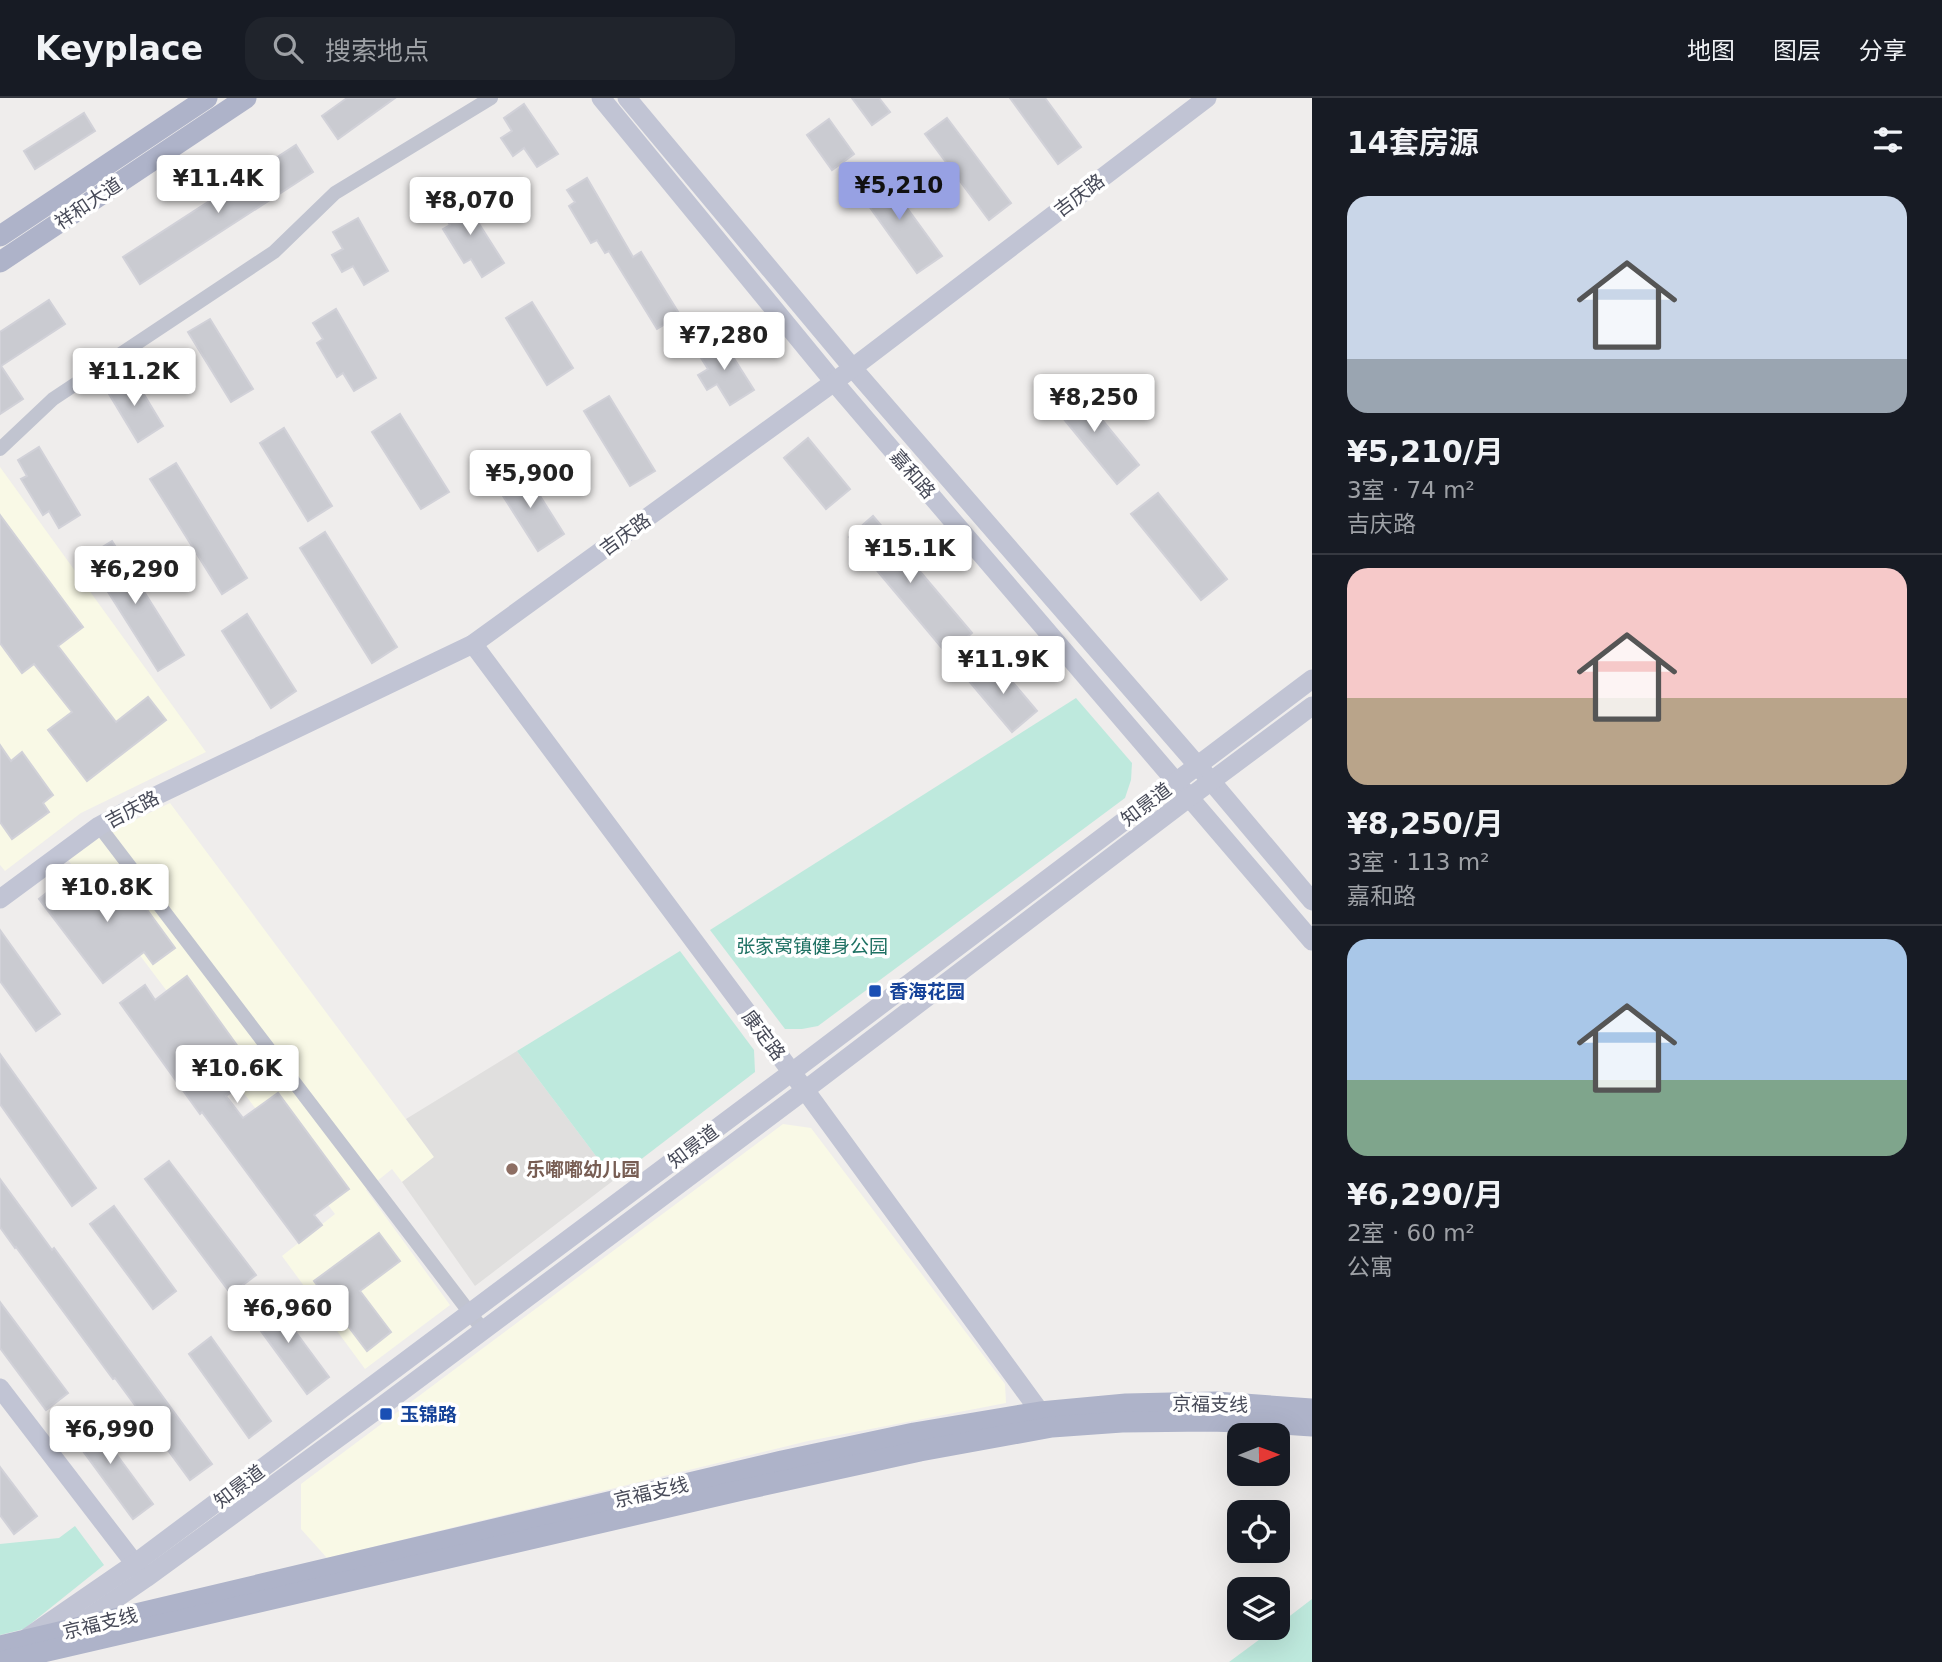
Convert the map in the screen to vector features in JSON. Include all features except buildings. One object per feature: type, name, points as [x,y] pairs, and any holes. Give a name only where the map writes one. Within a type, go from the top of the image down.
[{"type":"main road","name":"祥和大道","points":[[0,236],[207,98]]},
{"type":"main road","name":"祥和大道","points":[[0,262],[246,98]]},
{"type":"main road","name":"嘉和路","points":[[601,98],[834,382],[1312,942]]},
{"type":"main road","name":"嘉和路","points":[[627,98],[852,368],[1312,901]]},
{"type":"main road","name":"吉庆路","points":[[0,900],[99,826],[141,803],[473,644],[834,382],[1207,98]]},
{"type":"main road","name":"康定路","points":[[473,644],[805,1090],[1046,1420]]},
{"type":"main road","name":"知景道","points":[[70,1630],[140,1571],[470,1312],[792,1073],[1312,680]]},
{"type":"main road","name":"知景道","points":[[0,1652],[19,1653],[382,1406],[1312,706]]},
{"type":"main road","points":[[0,1388],[140,1571]]},
{"type":"main road","name":"京福支线","points":[[0,1646],[19,1653],[1126,1404],[1216,1402],[1312,1409]]},
{"type":"main road","name":"京福支线","points":[[0,1662],[70,1630],[782,1461],[914,1433],[1046,1420],[1210,1421],[1312,1426]]},
{"type":"street","points":[[0,449],[53,399],[274,252],[335,193],[491,98]]},
{"type":"street","points":[[99,826],[483,1330]]},
{"type":"shaded area","points":[[0,467],[206,752],[81,813],[5,871],[0,865]]},
{"type":"shaded area","points":[[170,803],[434,1157],[402,1182],[392,1169],[366,1190],[450,1305],[365,1369],[282,1256],[335,1214],[68,860],[99,837]]},
{"type":"shaded area","name":"乐嘟嘟幼儿园","points":[[517,1051],[614,1180],[475,1286],[402,1182],[434,1157],[406,1119]]},
{"type":"shaded area","points":[[783,1124],[811,1128],[1005,1384],[1006,1403],[808,1441],[327,1558],[301,1529],[301,1484]]},
{"type":"green space","name":"张家窝镇健身公园","points":[[1076,698],[1132,763],[1131,780],[1125,798],[818,1026],[785,1029],[710,930]]},
{"type":"green space","points":[[680,951],[754,1050],[755,1072],[614,1180],[517,1051]]},
{"type":"green space","points":[[75,1526],[104,1565],[24,1629],[0,1635],[0,1544],[59,1538]]},
{"type":"green space","points":[[1312,1599],[1312,1662],[1229,1662],[1259,1640],[1290,1640],[1290,1616]]},
{"type":"place","name":"香海花园","points":[[875,991]]},
{"type":"place","name":"乐嘟嘟幼儿园","points":[[512,1169]]},
{"type":"place","name":"玉锦路","points":[[386,1414]]}]
